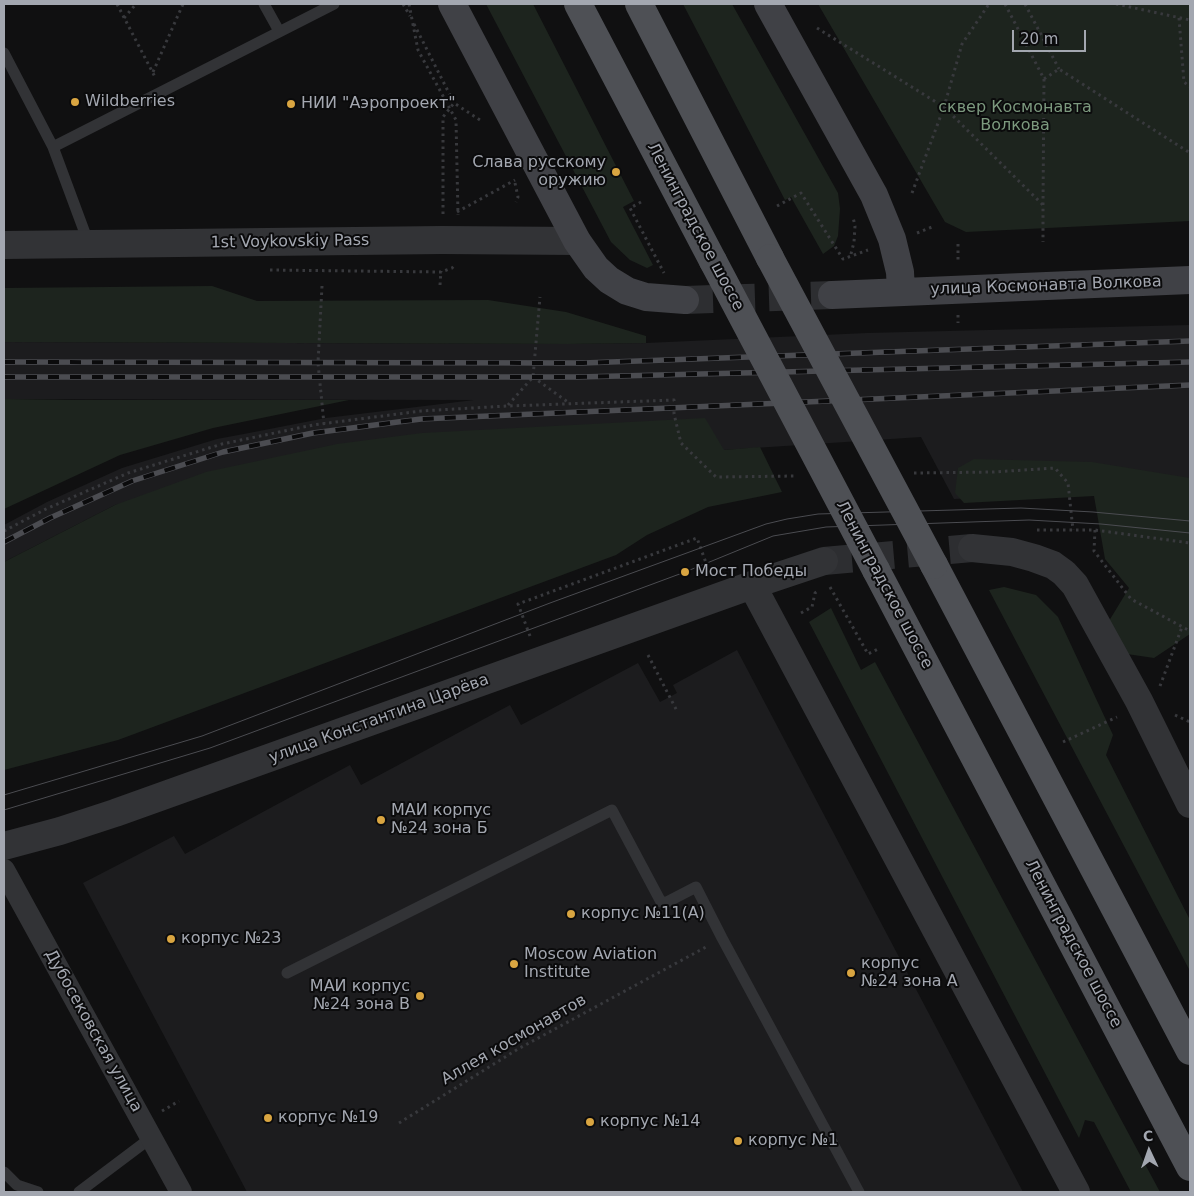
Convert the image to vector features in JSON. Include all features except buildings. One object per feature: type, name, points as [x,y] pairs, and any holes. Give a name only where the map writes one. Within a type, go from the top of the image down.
[{"type":"main road","points":[[452,4],[577,241],[596,268],[609,280],[627,291],[646,297],[685,300]]},
{"type":"main road","name":"Ленинградское шоссе","points":[[578,4],[1190,1167]]},
{"type":"main road","points":[[639,4],[770,258],[1190,1051]]},
{"type":"main road","points":[[768,4],[874,195],[892,239],[900,272],[901,292]]},
{"type":"main road","name":"улица Космонавта Волкова","points":[[832,295],[1190,280]]},
{"type":"street","name":"1st Voykovskiy Pass","points":[[4,245],[442,240],[577,241]]},
{"type":"street","points":[[972,548],[1012,552],[1034,558],[1053,565],[1075,585],[1134,693],[1190,804]]},
{"type":"street","name":"улица Константина Царёва","points":[[4,846],[60,831],[115,813],[752,585],[830,576]]},
{"type":"street","points":[[752,585],[1076,1192]]},
{"type":"street","name":"Дубосековская улица","points":[[4,870],[182,1192]]},
{"type":"lane","points":[[264,4],[279,31]]},
{"type":"lane","points":[[53,147],[334,4]]},
{"type":"lane","points":[[4,53],[53,147],[89,244]]},
{"type":"lane","points":[[287,973],[611,810],[614,811],[661,902],[667,902],[696,887],[859,1192]]},
{"type":"lane","points":[[79,1192],[152,1137]]},
{"type":"lane","points":[[4,1172],[17,1185],[38,1192]]},
{"type":"path","points":[[117,4],[162,91]]},
{"type":"path","points":[[124,18],[136,4]]},
{"type":"path","points":[[153,73],[183,4]]},
{"type":"path","points":[[403,4],[454,103],[482,121],[487,129]]},
{"type":"path","points":[[409,4],[418,50],[456,120],[458,219]]},
{"type":"path","points":[[912,193],[944,107],[962,44],[989,4]]},
{"type":"path","points":[[1005,4],[1044,79],[1043,242]]},
{"type":"path","points":[[1025,4],[1059,69],[1190,153]]},
{"type":"path","points":[[1116,4],[1190,20]]},
{"type":"path","points":[[1179,18],[1184,82],[1190,87]]},
{"type":"path","points":[[817,28],[944,107],[1043,205]]},
{"type":"path","points":[[1044,79],[1059,69]]},
{"type":"path","points":[[454,103],[443,117],[443,219],[515,181]]},
{"type":"path","points":[[511,174],[515,181],[518,197],[516,202]]},
{"type":"path","points":[[777,206],[801,193],[842,259]]},
{"type":"path","points":[[641,202],[630,208],[665,274]]},
{"type":"path","points":[[851,254],[855,226],[852,210]]},
{"type":"path","points":[[440,285],[442,262]]},
{"type":"path","points":[[322,286],[318,363],[324,424]]},
{"type":"path","points":[[508,406],[533,377],[540,297]]},
{"type":"path","points":[[533,377],[569,403]]},
{"type":"path","points":[[4,531],[46,509],[128,473],[222,444],[324,424],[421,411],[569,403],[674,400],[674,414],[681,443],[716,477],[805,476]]},
{"type":"path","points":[[904,474],[993,472],[1056,468],[1068,483],[1073,530]]},
{"type":"path","points":[[1095,530],[1094,551],[1131,599],[1190,631]]},
{"type":"path","points":[[533,644],[518,604],[697,538],[711,577]]},
{"type":"path","points":[[801,613],[812,607],[816,593],[830,576],[868,654],[880,648]]},
{"type":"path","points":[[1158,692],[1182,626]]},
{"type":"path","points":[[648,654],[677,711]]},
{"type":"path","points":[[1063,742],[1114,719]]},
{"type":"path","name":"Аллея космонавтов","points":[[399,1123],[518,1049],[722,938]]},
{"type":"shaded area","points":[[1190,325],[1190,488],[954,499],[921,437],[724,450],[115,505],[4,562],[4,525],[47,502],[122,468],[217,439],[326,418],[474,400],[4,399],[4,342],[646,343],[867,333]]},
{"type":"shaded area","name":"Moscow Aviation Institute","points":[[737,650],[1023,1192],[247,1192],[83,883],[174,836],[185,854],[350,765],[361,785],[510,705],[521,725],[638,663],[660,702],[677,693],[673,685]]},
{"type":"green space","points":[[486,4],[533,4],[634,201],[623,207],[653,265],[647,268],[630,260],[611,242]]},
{"type":"green space","points":[[683,4],[732,4],[838,193],[840,209],[838,236],[834,246],[823,254],[791,197],[785,200]]},
{"type":"green space","name":"сквер Космонавта Волкова","points":[[818,4],[1190,4],[1190,221],[966,232],[945,222]]},
{"type":"green space","points":[[212,286],[257,301],[488,300],[566,312],[646,336],[646,343],[4,342],[4,288]]},
{"type":"green space","points":[[4,399],[349,400],[213,428],[120,455],[4,509]]},
{"type":"green space","points":[[705,418],[724,450],[760,447],[782,492],[708,507],[647,535],[616,555],[118,740],[4,770],[4,562],[115,505],[206,472],[337,444],[422,433]]},
{"type":"green space","points":[[974,459],[1092,462],[1190,478],[1190,634],[1154,658],[1127,654],[1109,621],[1129,588],[1105,559],[1094,496],[964,503],[955,493],[958,468]]},
{"type":"green space","points":[[1004,587],[1036,595],[1058,617],[1113,735],[1106,755],[1190,920],[1190,971],[989,590]]},
{"type":"green space","points":[[831,608],[861,670],[875,662],[1160,1192],[1131,1192],[1094,1122],[1085,1120],[1079,1138],[809,622]]},
{"type":"tunnel","points":[[685,300],[832,295]]},
{"type":"tunnel","points":[[824,561],[972,548]]},
{"type":"tram line","points":[[4,795],[202,736],[550,603],[766,524],[787,519],[818,514],[1021,508],[1093,512],[1190,521]]},
{"type":"tram line","points":[[4,810],[210,748],[685,572],[773,536],[826,527],[1029,520],[1101,524],[1190,533]]},
{"type":"railway","points":[[4,362],[583,363],[1190,341]]},
{"type":"railway","points":[[4,377],[578,377],[1190,362]]},
{"type":"railway","points":[[4,542],[50,518],[132,481],[223,452],[313,433],[421,419],[1190,385]]},
{"type":"place","name":"Wildberries","points":[[75,102]]},
{"type":"place","name":"НИИ \"Аэропроект\"","points":[[291,104]]},
{"type":"place","name":"Слава русскому оружию","points":[[616,172]]},
{"type":"place","name":"Мост Победы","points":[[685,572]]},
{"type":"place","name":"МАИ корпус №24 зона Б","points":[[381,820]]},
{"type":"place","name":"корпус №11(А)","points":[[571,914]]},
{"type":"place","name":"корпус №23","points":[[171,939]]},
{"type":"place","name":"Moscow Aviation Institute","points":[[514,964]]},
{"type":"place","name":"корпус №24 зона А","points":[[851,973]]},
{"type":"place","name":"МАИ корпус №24 зона В","points":[[420,996]]},
{"type":"place","name":"корпус №19","points":[[268,1118]]},
{"type":"place","name":"корпус №14","points":[[590,1122]]},
{"type":"place","name":"корпус №1","points":[[738,1141]]}]
